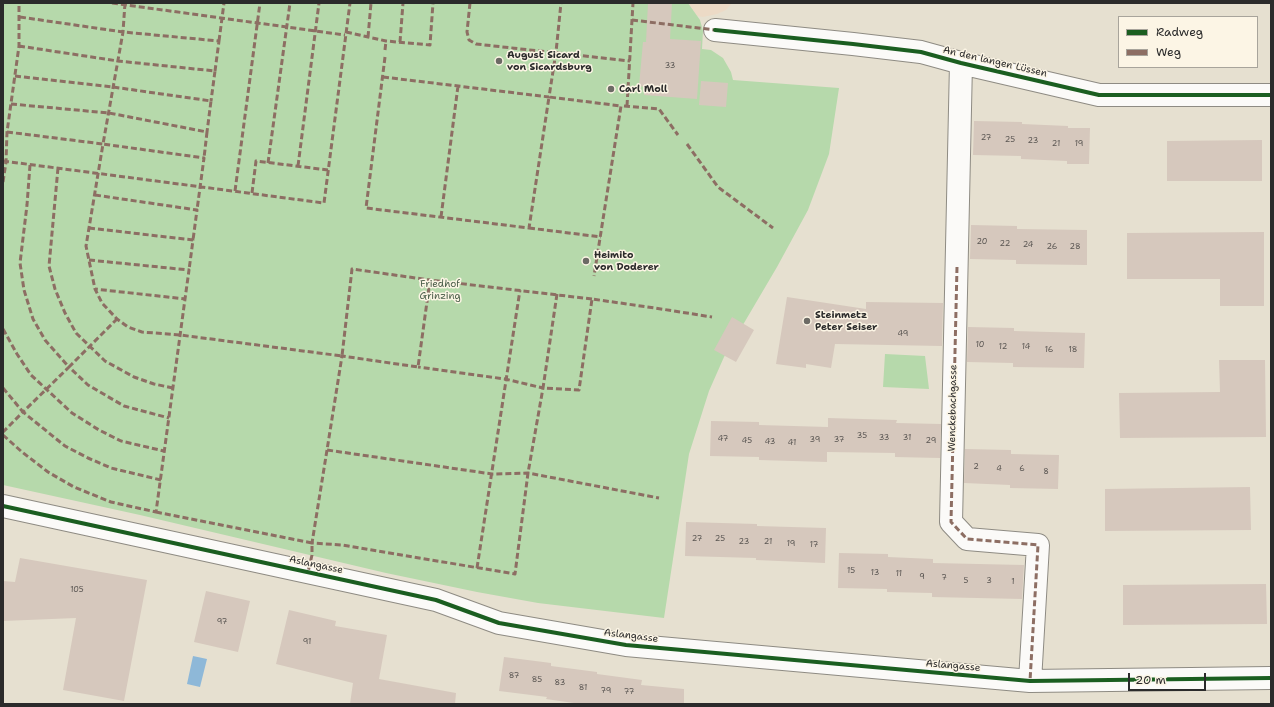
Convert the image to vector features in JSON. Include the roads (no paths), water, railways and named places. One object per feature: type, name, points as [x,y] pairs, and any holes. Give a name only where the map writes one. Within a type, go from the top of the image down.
[{"type":"street","name":"An den langen Lüssen","points":[[715,30],[922,52],[961,63],[1099,95],[1271,95]]},
{"type":"street","name":"Wenckebachgasse","points":[[961,63],[951,522],[966,539],[1038,545],[1030,681]]},
{"type":"street","name":"Aslangasse","points":[[3,506],[436,600],[499,623],[611,642],[660,648],[1030,681],[1271,678]]},
{"type":"water","points":[[193,656],[207,659],[200,687],[187,684]]},
{"type":"place","name":"August Sicard von Sicardsburg","points":[[499,61]]},
{"type":"place","name":"Carl Moll","points":[[611,89]]},
{"type":"place","name":"Heimito von Doderer","points":[[586,261]]},
{"type":"place","name":"Steinmetz Peter Seiser","points":[[807,321]]},
{"type":"park label","name":"Friedhof Grinzing","points":[[440,290]]}]
